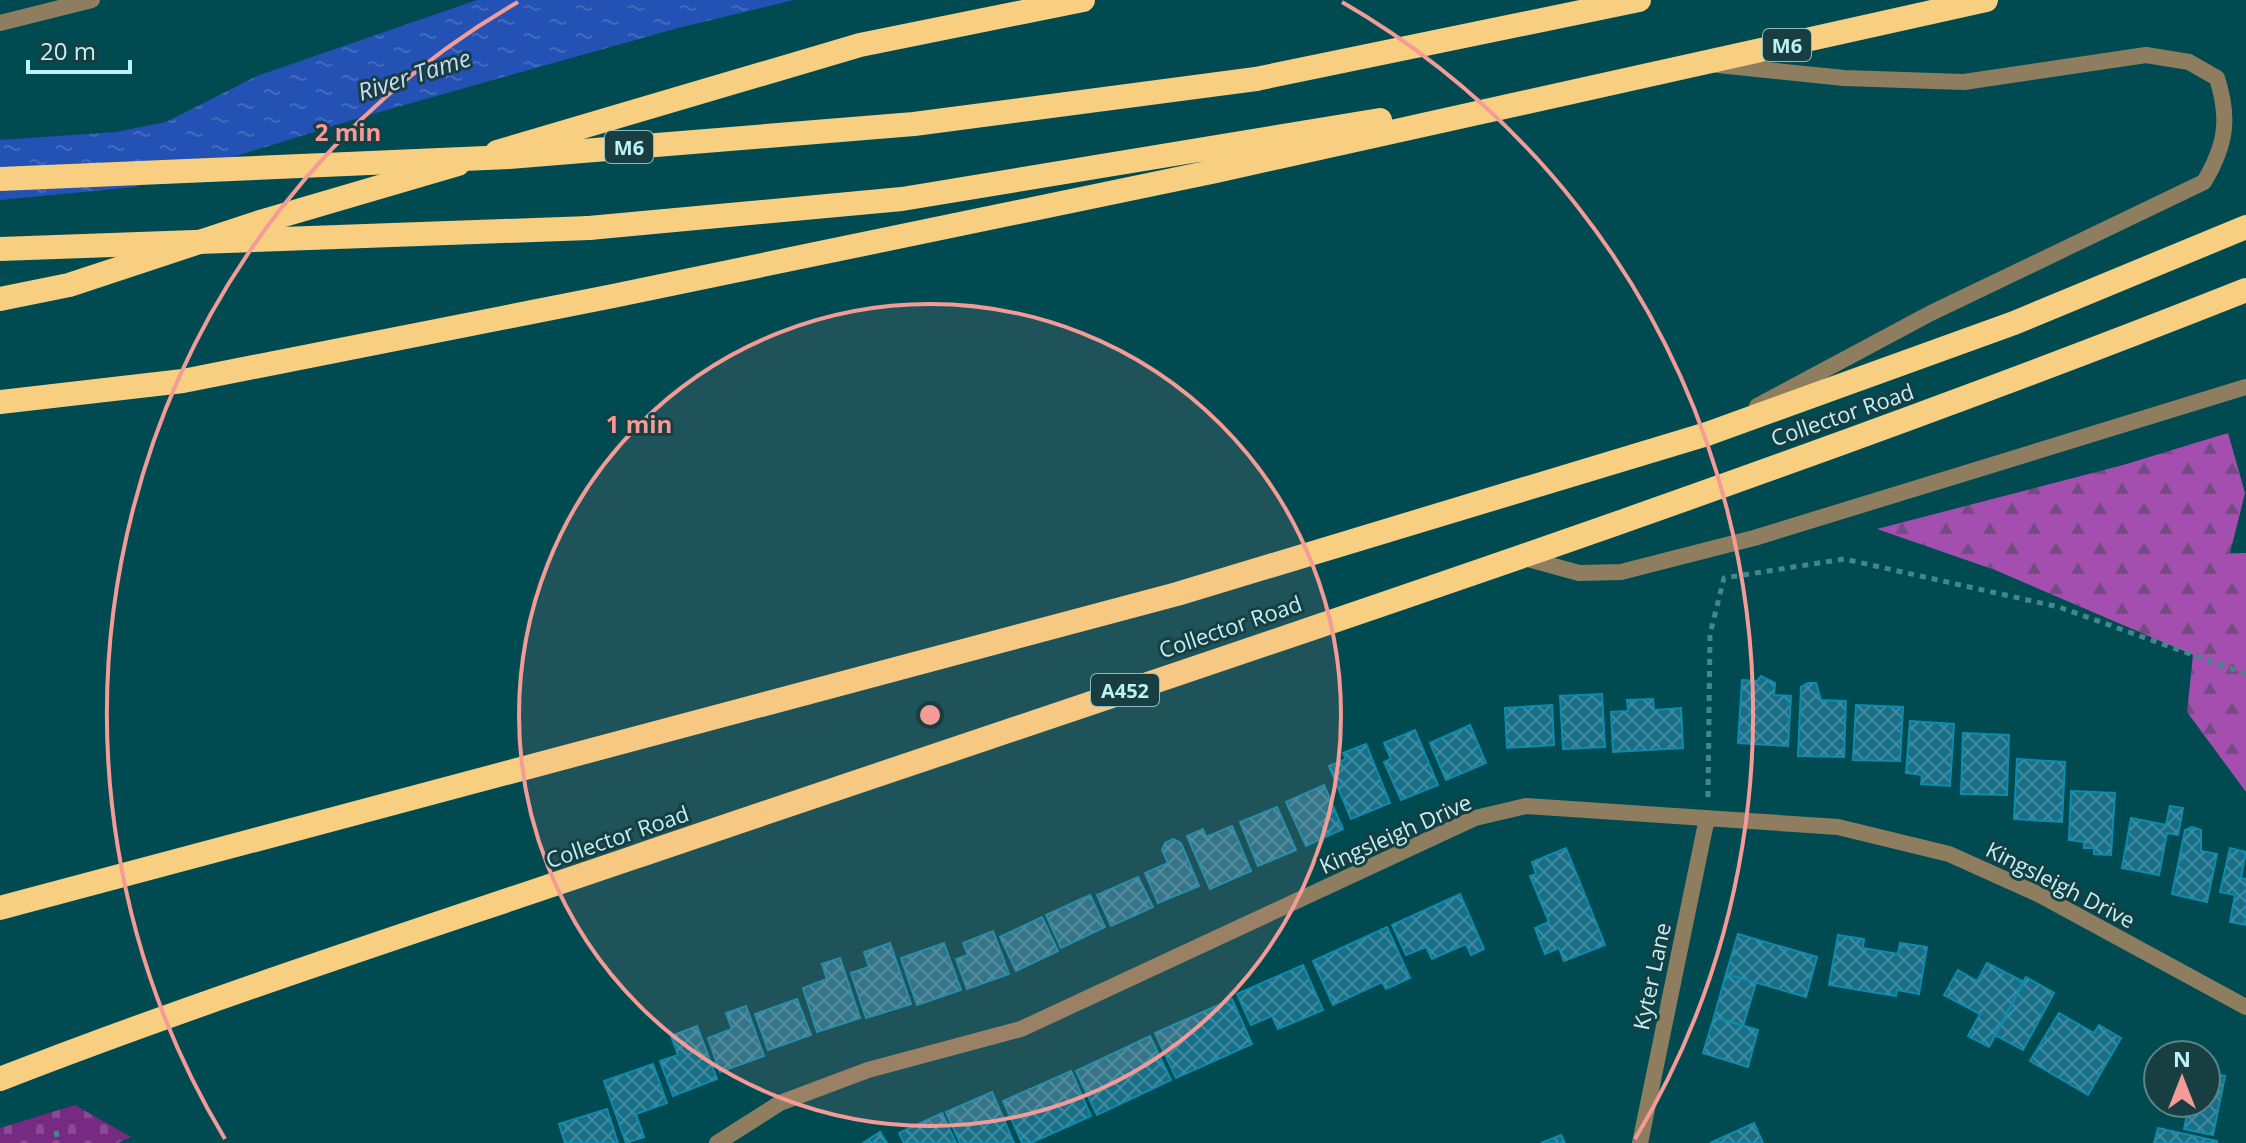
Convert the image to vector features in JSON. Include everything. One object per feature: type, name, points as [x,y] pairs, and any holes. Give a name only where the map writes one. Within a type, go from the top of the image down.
[{"type":"highway","points":[[0,299],[69,285],[260,222],[860,45],[1083,0]]},
{"type":"highway","name":"M6","points":[[0,179],[509,157],[914,124],[1256,79],[1639,0]]},
{"type":"highway","name":"M6","points":[[0,249],[589,228],[902,199],[1249,140],[1588,90],[1986,0]]},
{"type":"highway","points":[[0,402],[183,381],[229,372],[1216,171],[1588,90]]},
{"type":"highway","name":"Collector Road","points":[[0,908],[1177,594],[1707,434],[2014,323],[2246,227]]},
{"type":"highway","name":"Collector Road","points":[[0,1079],[478,910],[1517,556],[2032,375],[2246,290]]},
{"type":"street","points":[[0,23],[92,0]]},
{"type":"street","points":[[1703,64],[1844,78],[1964,82],[2146,55],[2189,62],[2217,78],[2226,106],[2221,153],[2204,182],[1931,313],[1707,434]]},
{"type":"street","points":[[1517,556],[1579,573],[1621,572],[1754,538],[2246,387]]},
{"type":"street","name":"Kingsleigh Drive","points":[[717,1143],[780,1103],[868,1070],[1021,1029],[1475,818],[1526,806],[1838,827],[1949,854],[2040,895],[2246,1007]]},
{"type":"street","name":"Kyter Lane","points":[[1640,1143],[1707,818]]},
{"type":"path","points":[[1707,818],[1710,634],[1724,578],[1844,559],[2059,607],[2246,674]]},
{"type":"path","points":[[56,1131],[58,1143]]},
{"type":"green space","points":[[2228,433],[2245,493],[2230,553],[2246,553],[2246,792],[2187,712],[2193,655],[1995,570],[1877,529],[2123,465]]},
{"type":"green space","points":[[75,1105],[131,1137],[118,1143],[0,1143],[0,1128]]},
{"type":"water","name":"River Tame","points":[[477,0],[794,0],[678,28],[369,115],[135,187],[0,200],[0,140],[116,132],[166,122],[257,76]]},
{"type":"building","points":[[1761,676],[1775,683],[1774,695],[1791,696],[1788,746],[1738,743],[1742,680],[1757,681]]},
{"type":"building","points":[[1816,683],[1821,700],[1846,701],[1844,757],[1798,756],[1801,687]]},
{"type":"building","points":[[1602,694],[1605,747],[1563,749],[1560,696]]},
{"type":"building","points":[[1653,699],[1654,710],[1681,708],[1683,748],[1613,752],[1611,712],[1628,711],[1627,700]]},
{"type":"building","points":[[1552,705],[1554,745],[1507,748],[1505,708]]},
{"type":"building","points":[[1856,705],[1903,707],[1900,761],[1853,760]]},
{"type":"building","points":[[1910,721],[1954,724],[1950,786],[1921,784],[1922,775],[1906,773]]},
{"type":"building","points":[[1470,725],[1486,763],[1446,780],[1430,743]]},
{"type":"building","points":[[1415,730],[1438,785],[1401,800],[1384,762],[1391,759],[1384,743]]},
{"type":"building","points":[[1963,733],[2009,735],[2007,795],[1961,794]]},
{"type":"building","points":[[1366,744],[1390,803],[1351,819],[1329,766],[1346,759],[1343,753]]},
{"type":"building","points":[[2017,759],[2065,762],[2062,822],[2014,819]]},
{"type":"building","points":[[1324,785],[1343,829],[1306,846],[1286,802]]},
{"type":"building","points":[[2071,791],[2115,793],[2111,855],[2094,854],[2094,848],[2084,848],[2084,842],[2069,840]]},
{"type":"building","points":[[2170,806],[2183,808],[2178,835],[2167,833],[2159,875],[2122,868],[2131,818],[2166,825]]},
{"type":"building","points":[[1277,807],[1296,850],[1258,866],[1240,822]]},
{"type":"building","points":[[1232,826],[1251,871],[1210,889],[1187,836],[1203,829],[1206,837]]},
{"type":"building","points":[[2192,827],[2201,830],[2201,851],[2217,854],[2207,902],[2172,894],[2185,830]]},
{"type":"building","points":[[1173,839],[1181,843],[1199,886],[1158,903],[1145,873],[1168,863],[1162,850],[1165,843]]},
{"type":"building","points":[[1566,848],[1605,945],[1564,961],[1559,948],[1545,954],[1535,928],[1549,922],[1530,876],[1536,874],[1532,862]]},
{"type":"building","points":[[2230,848],[2246,852],[2241,878],[2246,879],[2246,925],[2230,922],[2235,895],[2220,892]]},
{"type":"building","points":[[1138,877],[1153,907],[1111,926],[1097,895]]},
{"type":"building","points":[[1460,894],[1484,949],[1471,955],[1466,944],[1432,959],[1426,947],[1406,955],[1392,925]]},
{"type":"building","points":[[1090,895],[1105,927],[1061,948],[1046,915]]},
{"type":"building","points":[[1042,917],[1058,951],[1016,971],[1000,937]]},
{"type":"building","points":[[1387,927],[1410,978],[1386,989],[1382,982],[1333,1005],[1313,961]]},
{"type":"building","points":[[993,931],[1009,974],[967,989],[956,959],[968,955],[963,943]]},
{"type":"building","points":[[1738,934],[1817,957],[1806,997],[1726,974]]},
{"type":"building","points":[[1838,935],[1864,939],[1863,948],[1898,954],[1900,943],[1927,947],[1919,994],[1897,990],[1896,996],[1829,985]]},
{"type":"building","points":[[890,943],[911,1004],[866,1018],[851,973],[869,967],[864,952]]},
{"type":"building","points":[[944,943],[961,990],[917,1005],[901,958]]},
{"type":"building","points":[[840,958],[860,1018],[817,1032],[803,988],[827,979],[822,964]]},
{"type":"building","points":[[1987,963],[2024,982],[1989,1047],[1968,1036],[1980,1014],[1944,995],[1958,970],[1977,981]]},
{"type":"building","points":[[1303,965],[1323,1010],[1278,1029],[1272,1016],[1251,1025],[1237,994]]},
{"type":"building","points":[[1726,974],[1756,983],[1743,1026],[1714,1017]]},
{"type":"building","points":[[2026,977],[2054,993],[2023,1050],[1995,1035]]},
{"type":"building","points":[[797,999],[811,1035],[768,1050],[755,1014]]},
{"type":"building","points":[[1232,999],[1252,1044],[1176,1078],[1155,1033]]},
{"type":"building","points":[[746,1006],[764,1056],[720,1072],[708,1038],[732,1029],[726,1013]]},
{"type":"building","points":[[2059,1013],[2094,1033],[2099,1025],[2121,1038],[2088,1095],[2030,1061]]},
{"type":"building","points":[[1714,1017],[1758,1030],[1748,1067],[1703,1053]]},
{"type":"building","points":[[697,1026],[717,1079],[673,1096],[660,1061],[678,1055],[671,1036]]},
{"type":"building","points":[[1150,1036],[1171,1080],[1097,1115],[1076,1071]]},
{"type":"building","points":[[653,1064],[667,1103],[636,1114],[644,1137],[626,1143],[604,1081]]},
{"type":"building","points":[[1071,1071],[1091,1116],[1031,1143],[1022,1143],[1003,1101]]},
{"type":"building","points":[[992,1092],[1014,1143],[960,1143],[946,1112]]},
{"type":"building","points":[[607,1109],[618,1143],[565,1143],[559,1124]]},
{"type":"building","points":[[942,1113],[956,1143],[904,1143],[899,1133]]},
{"type":"building","points":[[2186,1119],[2216,1119],[2213,1135],[2184,1129]]},
{"type":"building","points":[[1754,1123],[1763,1143],[1710,1143]]},
{"type":"building","points":[[2158,1128],[2217,1141],[2217,1143],[2154,1143]]},
{"type":"building","points":[[880,1132],[887,1143],[863,1143]]},
{"type":"building","points":[[1561,1135],[1565,1143],[1541,1143]]}]
